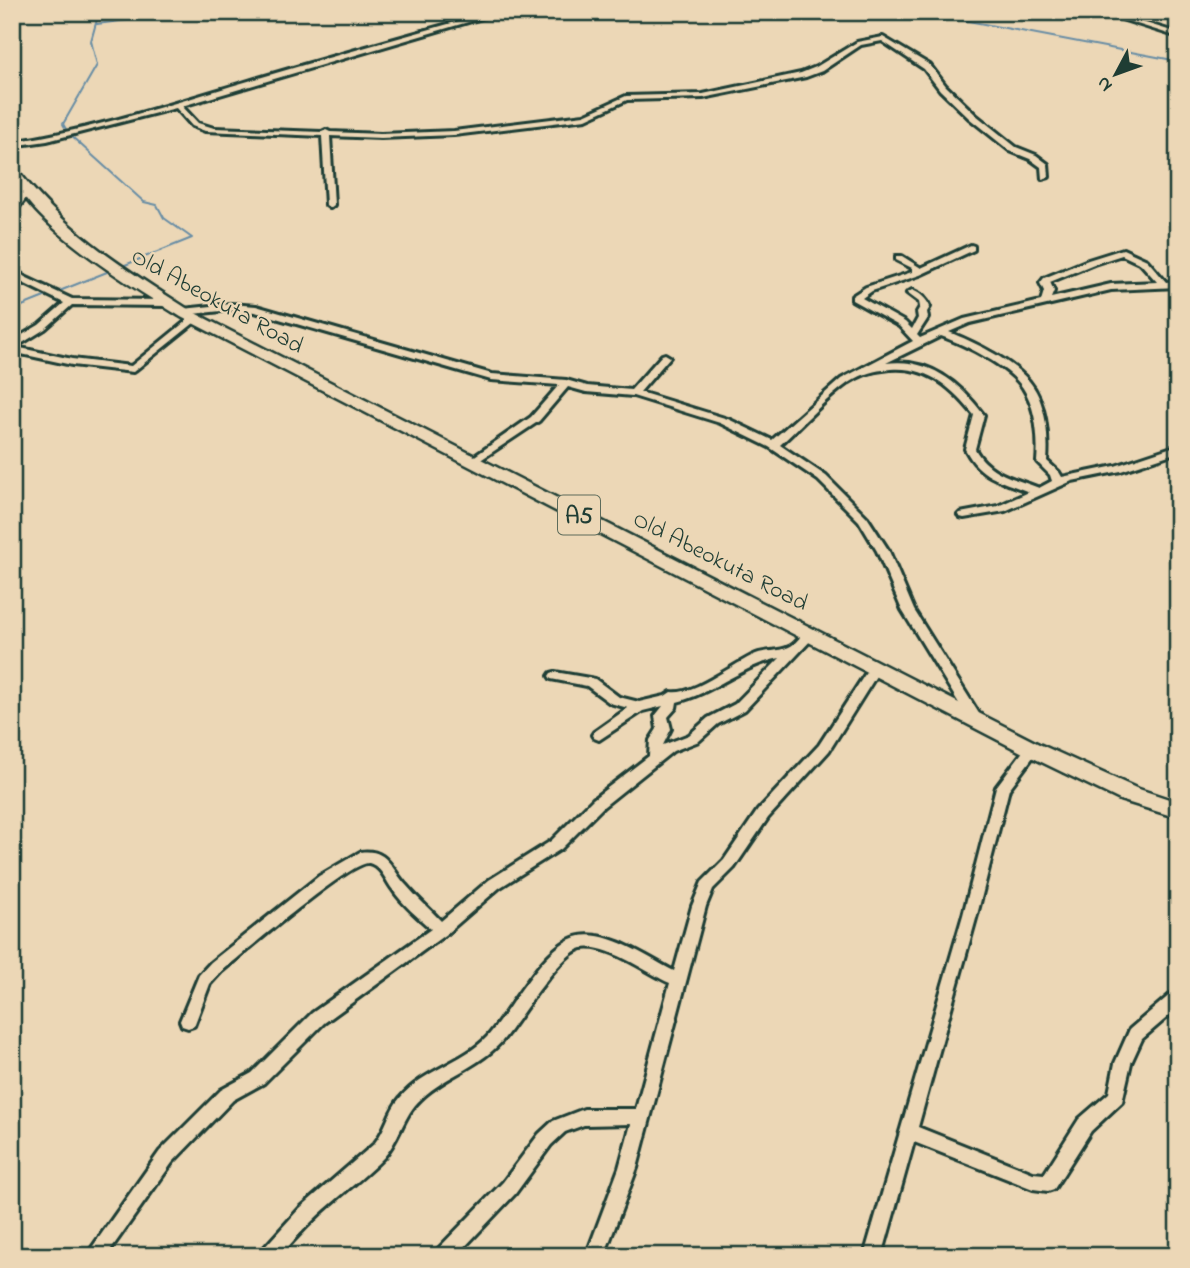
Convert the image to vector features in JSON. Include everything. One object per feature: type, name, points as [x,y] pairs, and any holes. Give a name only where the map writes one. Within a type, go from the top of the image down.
[{"type":"highway","name":"Old Abeokuta Road","points":[[19,183],[54,220],[98,258],[188,316],[1032,749],[1128,794],[1178,810]]},
{"type":"street","points":[[12,144],[47,139],[177,105],[499,12]]},
{"type":"street","points":[[1102,12],[1178,35]]},
{"type":"street","points":[[177,105],[191,123],[199,128],[382,136],[454,133],[586,117],[626,98],[703,96],[803,75],[819,69],[859,43],[876,39],[891,42],[927,67],[943,88],[972,117],[1013,149],[1033,157],[1045,166],[1045,177]]},
{"type":"street","points":[[326,132],[330,205]]},
{"type":"street","points":[[12,210],[19,183]]},
{"type":"street","points":[[916,338],[892,317],[855,298],[869,289],[896,282],[971,248]]},
{"type":"street","points":[[1045,304],[1049,291],[1045,283],[1047,280],[1123,252],[1144,262],[1163,285]]},
{"type":"street","points":[[900,258],[916,267],[918,272]]},
{"type":"street","points":[[12,270],[22,279],[70,302],[167,303]]},
{"type":"street","points":[[773,445],[830,392],[916,338],[999,312],[1045,304],[1111,287],[1178,284]]},
{"type":"street","points":[[912,293],[925,307],[916,338]]},
{"type":"street","points":[[12,347],[42,327],[70,302]]},
{"type":"street","points":[[12,347],[63,361],[133,369],[188,316],[231,307],[256,309],[491,377],[566,383],[586,389],[634,393],[724,421],[773,445],[822,478],[863,519],[883,551],[908,610],[976,720]]},
{"type":"street","points":[[939,332],[965,343],[1004,366],[1027,384],[1045,448],[1042,461],[1055,474],[1058,482]]},
{"type":"street","points":[[634,393],[665,357]]},
{"type":"street","points":[[863,370],[880,367],[923,367],[942,376],[979,415],[970,449],[979,467],[995,477],[1037,491]]},
{"type":"street","points":[[473,462],[535,419],[566,383]]},
{"type":"street","points":[[964,515],[1001,509],[1058,482],[1145,462],[1178,448]]},
{"type":"street","points":[[94,1256],[166,1157],[227,1094],[258,1078],[318,1018],[441,930],[494,884],[556,845],[597,803],[668,748],[694,738],[713,721],[740,707],[810,634]]},
{"type":"street","points":[[599,735],[639,707],[692,694],[761,657],[793,651]]},
{"type":"street","points":[[594,1256],[628,1168],[707,886],[729,864],[763,814],[824,748],[875,668]]},
{"type":"street","points":[[555,676],[591,682],[615,700],[639,707]]},
{"type":"street","points":[[655,758],[657,740],[664,729],[661,716],[671,705],[671,697]]},
{"type":"street","points":[[873,1256],[977,890],[1003,787],[1032,749]]},
{"type":"street","points":[[188,1021],[204,980],[216,967],[324,880],[360,858],[374,858],[381,862],[422,914],[441,930]]},
{"type":"street","points":[[268,1256],[320,1202],[388,1140],[405,1104],[432,1079],[464,1064],[492,1042],[547,969],[572,946],[579,942],[598,943],[620,950],[679,980]]},
{"type":"street","points":[[907,1131],[1033,1181],[1048,1183],[1085,1125],[1116,1097],[1123,1063],[1136,1034],[1178,998]]},
{"type":"street","points":[[443,1256],[518,1178],[553,1131],[563,1124],[600,1117],[642,1117]]},
{"type":"waterway","points":[[67,131],[63,124],[97,65],[91,41],[99,12]]},
{"type":"waterway","points":[[97,24],[188,12]]},
{"type":"waterway","points":[[921,12],[1178,61]]},
{"type":"waterway","points":[[70,135],[144,202],[157,205],[164,218],[192,238],[120,267]]},
{"type":"waterway","points":[[12,310],[107,272]]}]
